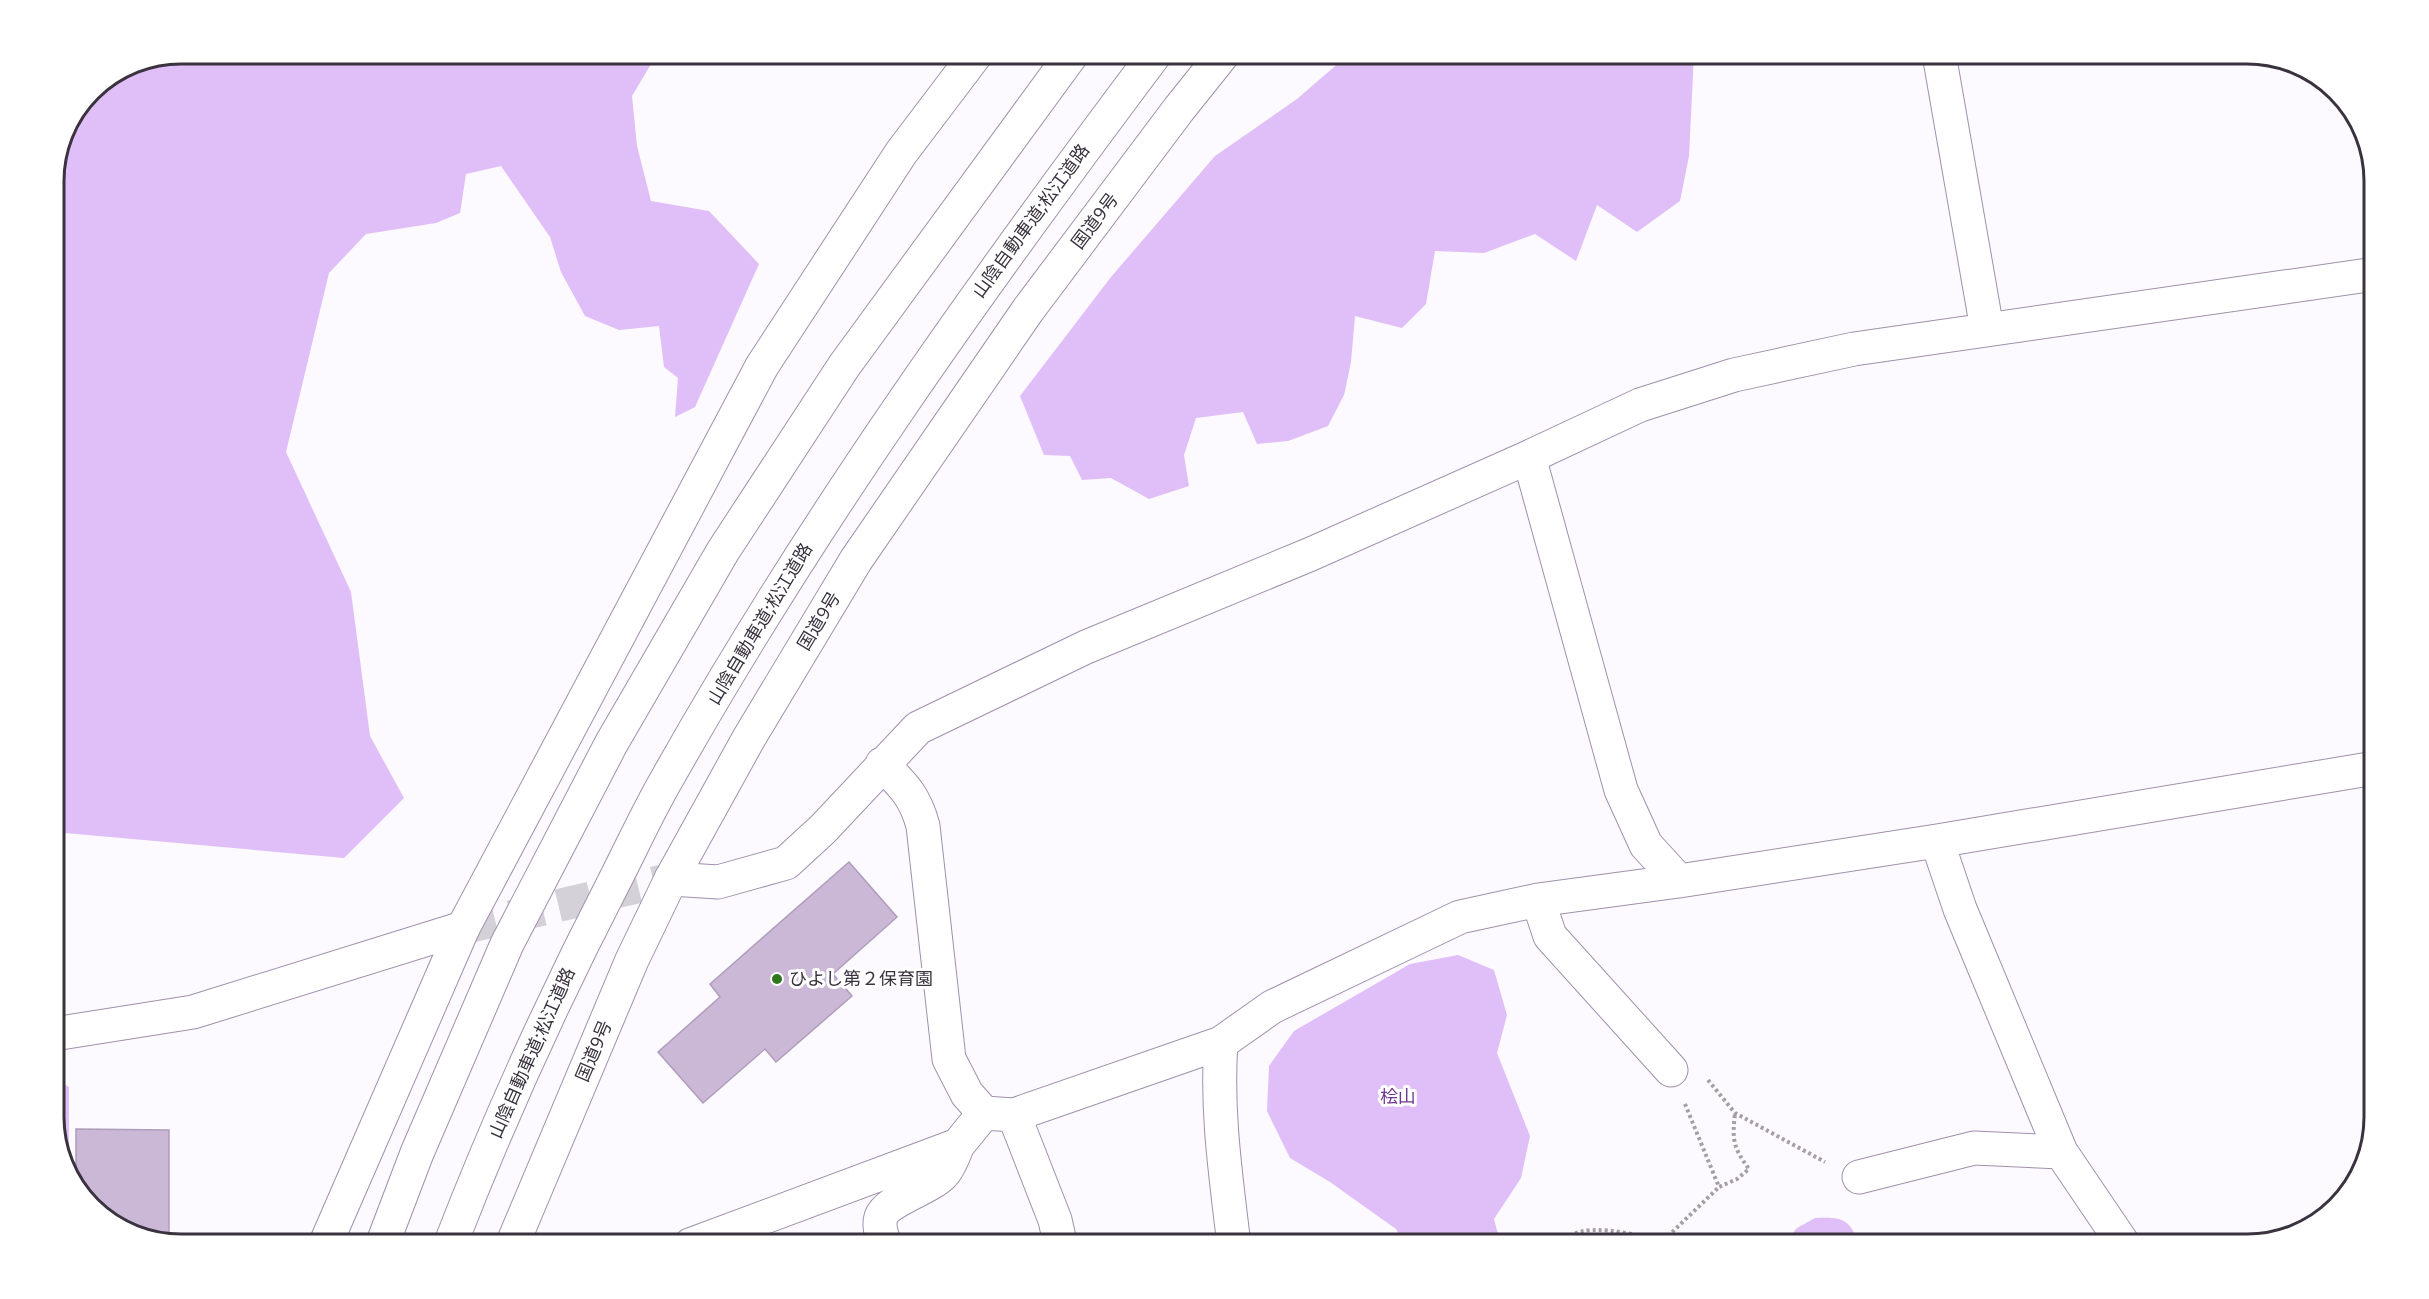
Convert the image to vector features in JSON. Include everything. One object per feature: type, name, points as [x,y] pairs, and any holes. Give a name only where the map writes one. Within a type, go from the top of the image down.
[{"type":"main road","name":"国道9号","points":[[517,1234],[632,960],[671,879],[749,738],[856,560],[1028,310],[1215,64]]},
{"type":"main road","points":[[1941,64],[1987,329]]},
{"type":"main road","points":[[329,1234],[463,928],[762,366],[901,153],[968,65]]},
{"type":"main road","points":[[386,1234],[417,1153],[507,944],[611,744],[711,571],[844,366],[1064,65]]},
{"type":"main road","name":"山陰自動車道;松江道路","points":[[454,1234],[477,1175],[571,966],[667,779],[775,595],[901,403],[1024,228],[1147,65]]},
{"type":"main road","points":[[671,879],[718,882],[786,863],[823,829],[918,728],[1086,647],[1311,554],[1640,405],[1734,375],[1854,349],[2364,276]]},
{"type":"main road","points":[[1529,457],[1621,790],[1646,845],[1679,881]]},
{"type":"main road","points":[[882,764],[910,792],[918,807],[923,826],[950,1059],[967,1094],[999,1114],[1055,1220],[1058,1234]]},
{"type":"main road","points":[[719,1234],[958,1145],[999,1114],[1221,1043],[1272,1007],[1460,917],[1538,900],[1679,881],[1937,841],[2364,770]]},
{"type":"main road","points":[[1937,841],[1960,909],[2061,1152],[2117,1234]]},
{"type":"main road","points":[[1538,900],[1550,936],[1671,1070]]},
{"type":"main road","points":[[65,1032],[193,1012],[463,928]]},
{"type":"main road","points":[[1221,1043],[1218,1082],[1219,1121],[1233,1234]]},
{"type":"main road","points":[[881,1234],[880,1218],[886,1209],[931,1184],[944,1173],[958,1145]]},
{"type":"main road","points":[[1859,1177],[1974,1148],[2061,1152]]},
{"type":"path","points":[[1671,1070],[1719,1187]]},
{"type":"path","points":[[1706,1078],[1736,1113],[1809,1155],[1859,1177]]},
{"type":"path","points":[[1674,1234],[1719,1187],[1737,1179],[1749,1169],[1736,1151],[1732,1137],[1736,1113]]},
{"type":"path","points":[[1574,1234],[1598,1230],[1632,1234]]},
{"type":"green space","points":[[1337,64],[1693,64],[1689,156],[1680,201],[1637,232],[1597,205],[1576,261],[1535,234],[1484,253],[1435,251],[1426,304],[1402,328],[1355,316],[1351,362],[1344,395],[1328,426],[1288,441],[1257,444],[1243,412],[1196,418],[1184,455],[1189,486],[1149,499],[1111,478],[1082,480],[1070,456],[1044,455],[1020,396],[1111,277],[1215,156],[1297,99]]},
{"type":"green space","points":[[174,65],[651,65],[632,96],[637,146],[651,201],[709,211],[759,264],[695,407],[675,417],[678,378],[664,367],[659,326],[619,330],[585,316],[561,272],[550,237],[501,166],[466,174],[460,213],[436,223],[366,234],[329,273],[286,452],[351,592],[370,736],[404,798],[344,858],[65,833],[65,174],[68,151],[73,137],[84,116],[116,84],[137,73]]},
{"type":"green space","name":"桧山","points":[[1458,955],[1494,970],[1507,1015],[1497,1053],[1530,1136],[1521,1178],[1494,1219],[1498,1234],[1399,1234],[1396,1229],[1330,1182],[1290,1158],[1267,1111],[1269,1066],[1294,1031],[1410,964]]},
{"type":"green space","points":[[65,1085],[69,1087],[69,1148],[65,1125]]},
{"type":"green space","points":[[1815,1218],[1832,1218],[1844,1221],[1855,1234],[1792,1234],[1797,1228]]},
{"type":"building","name":"ひよし第２保育園","points":[[849,862],[897,917],[833,974],[852,996],[776,1062],[765,1049],[703,1103],[658,1052],[720,997],[710,984]]},
{"type":"building","points":[[76,1129],[169,1130],[169,1233],[151,1231],[116,1215],[84,1183],[76,1167]]},
{"type":"tunnel","points":[[463,928],[671,879]]},
{"type":"place","name":"ひよし第２保育園","points":[[777,979]]}]
